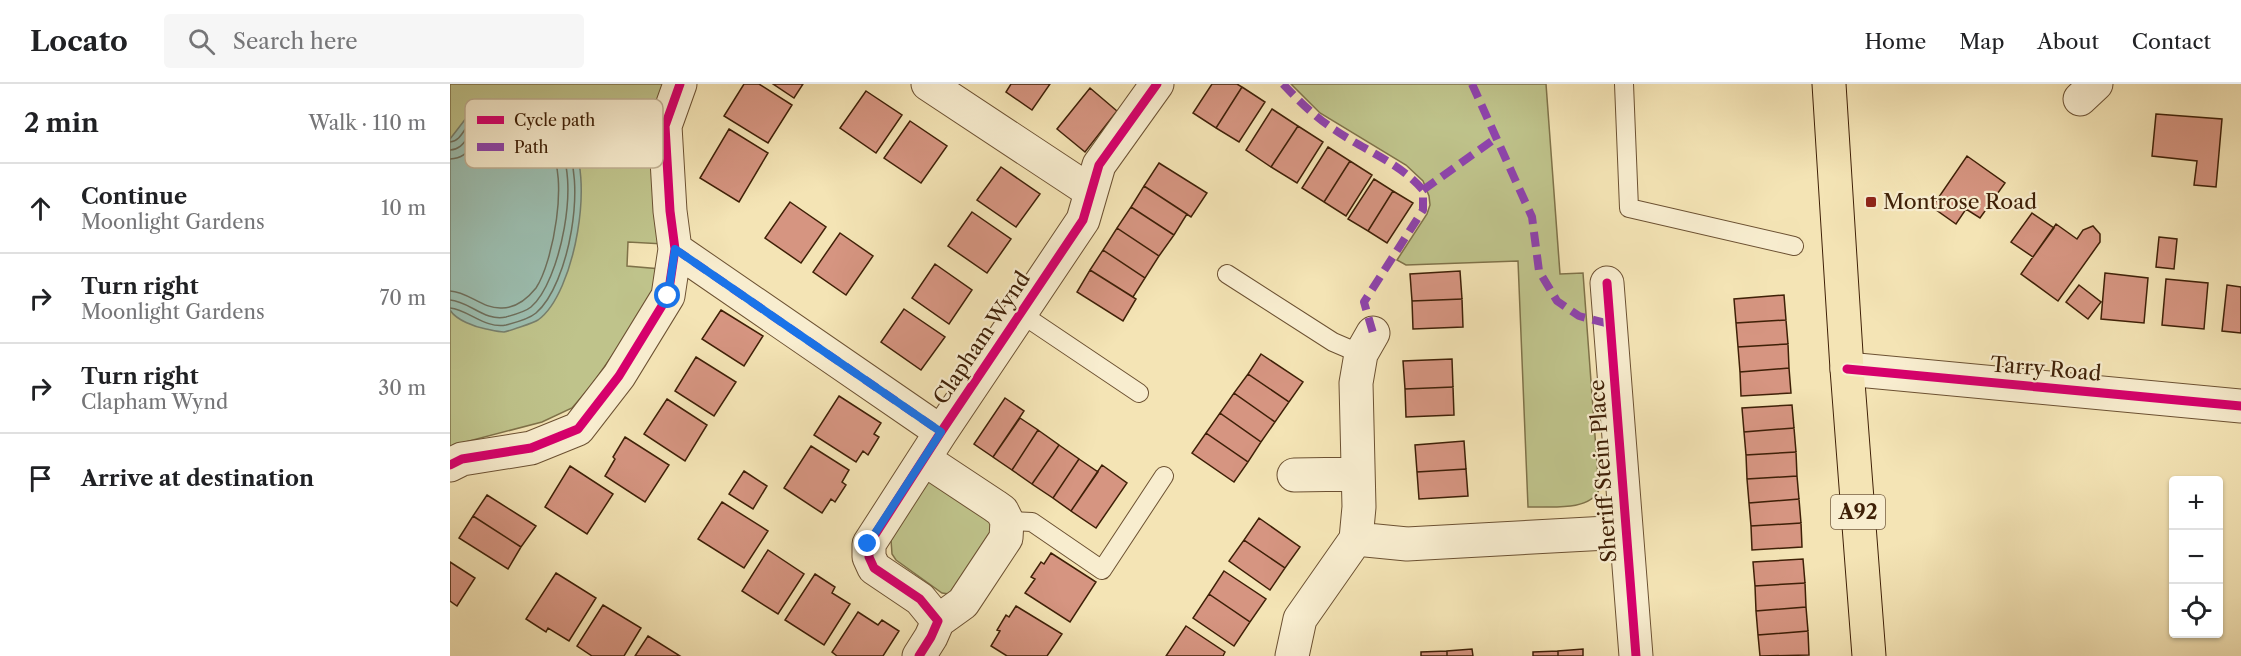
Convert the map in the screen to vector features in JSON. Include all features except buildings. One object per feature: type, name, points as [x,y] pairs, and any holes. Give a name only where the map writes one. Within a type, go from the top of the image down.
[{"type":"main road","name":"A92","points":[[1829,84],[1847,369],[1869,656]]},
{"type":"street","points":[[450,465],[462,459],[531,448],[578,429],[619,376],[668,296],[675,249],[670,211],[665,126],[680,84]]},
{"type":"street","points":[[928,84],[1090,191]]},
{"type":"street","name":"Clapham Wynd","points":[[938,621],[920,599],[874,568],[869,557],[868,544],[1083,220],[1099,165],[1157,84]]},
{"type":"street","points":[[675,249],[932,446],[1002,511],[1007,521],[1006,537],[963,603],[938,621],[932,637],[919,656]]},
{"type":"street","name":"Sheriff Stein Place","points":[[1607,283],[1636,656]]},
{"type":"street","points":[[1292,656],[1300,619],[1356,539],[1359,507],[1356,383],[1367,344]]},
{"type":"street","name":"Tarry Road","points":[[1847,369],[2241,406]]},
{"type":"street","points":[[1294,475],[1358,474]]},
{"type":"street","name":"Sheriff Stein Place","points":[[1356,539],[1407,544],[1626,532]]},
{"type":"lane","points":[[1623,84],[1629,208],[1794,246]]},
{"type":"lane","points":[[1227,274],[1333,342],[1367,344]]},
{"type":"lane","points":[[1020,313],[1139,393]]},
{"type":"lane","points":[[1007,521],[1032,522],[1102,570],[1164,476]]},
{"type":"green space","points":[[450,84],[664,84],[664,244],[628,242],[627,266],[661,269],[651,300],[591,386],[572,408],[542,422],[450,446]]},
{"type":"green space","points":[[1291,84],[1546,84],[1560,274],[1583,273],[1599,490],[1594,497],[1578,505],[1528,507],[1518,261],[1406,265],[1397,260],[1427,214],[1430,205],[1423,181],[1406,165],[1320,113]]},
{"type":"green space","points":[[928,480],[985,508],[993,530],[954,591],[949,594],[942,593],[896,560],[892,554],[891,540]]},
{"type":"water","points":[[465,120],[465,168],[579,168],[581,204],[571,260],[551,306],[538,320],[504,332],[471,325],[450,310],[450,139]]},
{"type":"marked path","points":[[1283,84],[1321,120],[1393,164],[1423,190],[1423,210],[1364,302],[1373,333]]},
{"type":"marked path","points":[[1472,84],[1532,217],[1539,271],[1557,301],[1579,316],[1610,324]]},
{"type":"marked path","points":[[1423,190],[1496,138]]},
{"type":"marked path","points":[[675,249],[941,432]]},
{"type":"cycle path","points":[[450,465],[462,459],[531,448],[578,429],[619,376],[668,296],[675,249],[670,211],[665,126],[680,84]]},
{"type":"cycle path","points":[[919,656],[938,621],[920,599],[874,568],[869,557],[869,544],[1083,220],[1099,165],[1157,84]]},
{"type":"cycle path","points":[[1607,283],[1636,656]]},
{"type":"cycle path","points":[[1847,369],[2241,406]]},
{"type":"place","name":"Montrose Road","points":[[1871,202]]},
{"type":"route","points":[[668,296],[675,249],[941,432],[868,544]]}]
